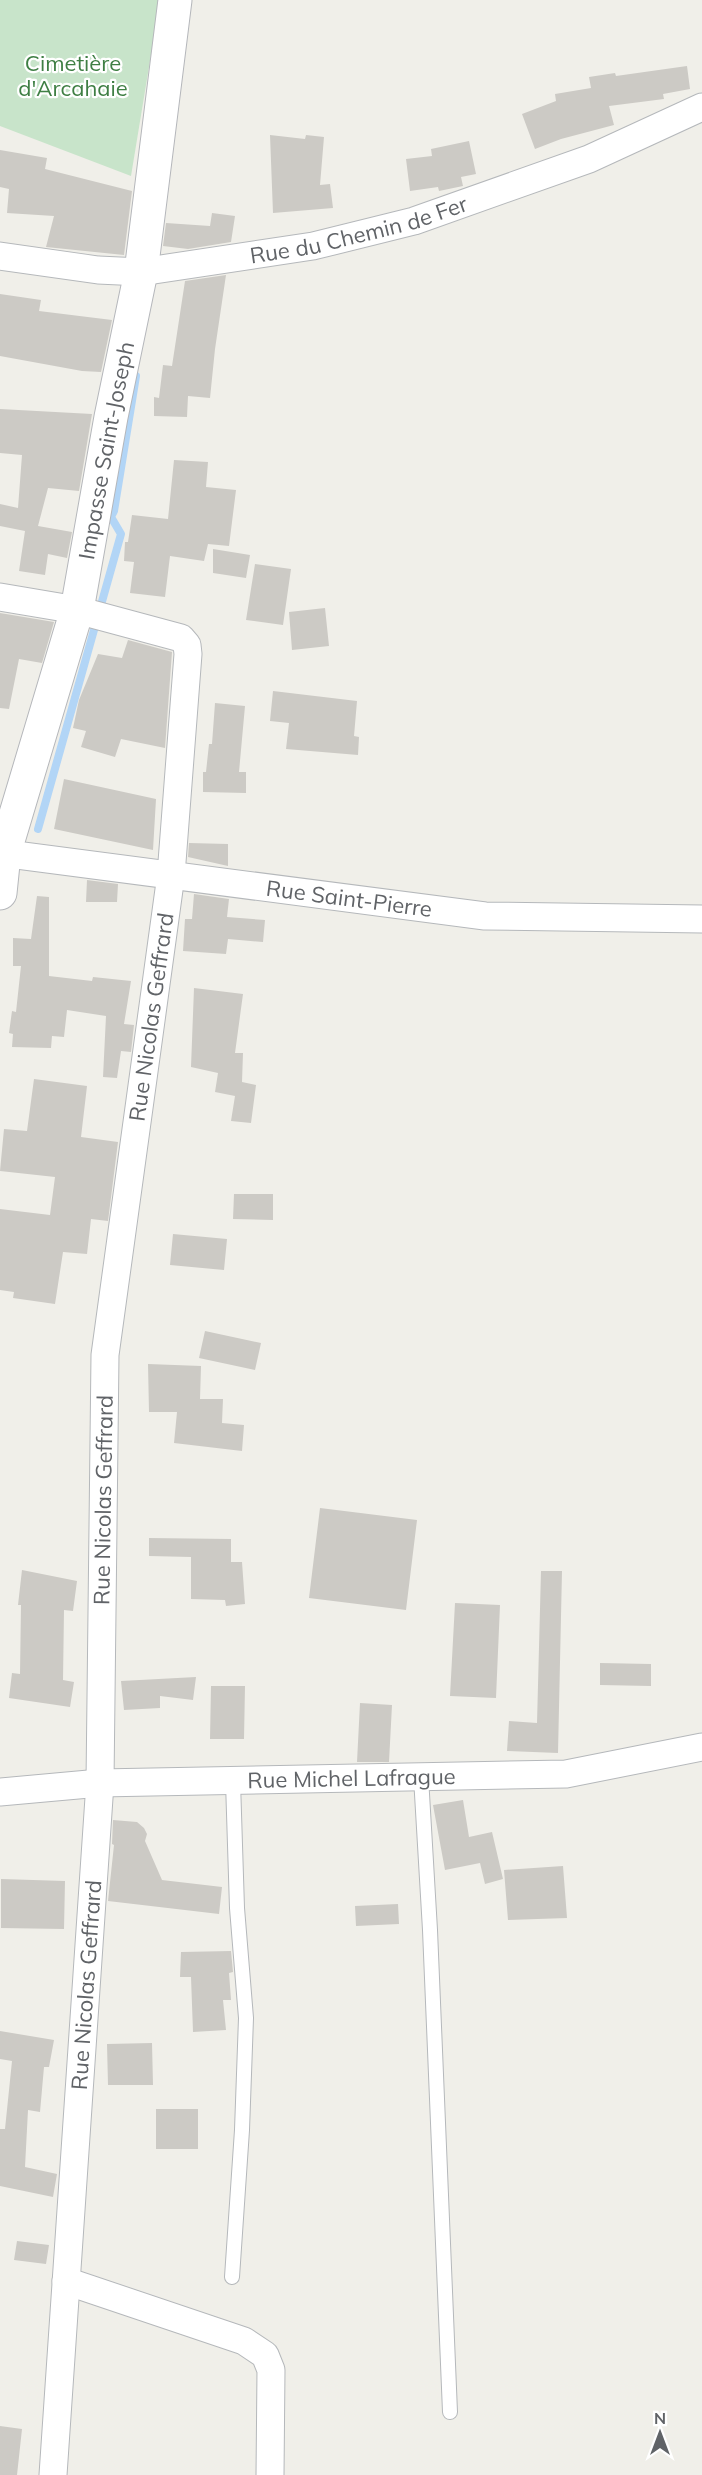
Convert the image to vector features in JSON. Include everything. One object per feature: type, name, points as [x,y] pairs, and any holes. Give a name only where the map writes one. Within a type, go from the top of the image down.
[{"type":"street","name":"Impasse Saint-Joseph","points":[[0,893],[2,853],[77,610],[111,417],[141,272],[175,0]]},
{"type":"street","name":"Rue du Chemin de Fer","points":[[0,256],[98,270],[141,272],[313,246],[414,221],[589,159],[702,107]]},
{"type":"street","name":"Rue Nicolas Geffrard","points":[[0,597],[77,610],[181,638],[187,645],[188,654],[171,875],[105,1355],[100,1784],[53,2475]]},
{"type":"street","name":"Rue Saint-Pierre","points":[[2,853],[485,916],[702,919]]},
{"type":"street","name":"Rue Michel Lafrague","points":[[0,1792],[100,1784],[566,1774],[702,1748]]},
{"type":"street","points":[[66,2281],[244,2341],[265,2355],[272,2370],[270,2475]]},
{"type":"lane","points":[[421,1778],[430,1930],[450,2412]]},
{"type":"lane","points":[[232,2277],[242,2130],[246,2018],[237,1908],[233,1782]]},
{"type":"green space","name":"Cimetière d'Arcahaie","points":[[0,0],[160,0],[131,176],[0,126]]},
{"type":"building","points":[[687,66],[690,89],[663,94],[664,99],[609,106],[614,125],[561,139],[535,149],[522,114],[556,101],[555,94],[591,88],[589,77],[615,73],[616,76]]},
{"type":"building","points":[[270,135],[305,139],[306,135],[324,137],[320,185],[330,184],[333,208],[273,213]]},
{"type":"building","points":[[469,141],[476,174],[461,177],[463,186],[439,191],[438,187],[410,191],[406,159],[432,156],[431,149]]},
{"type":"building","points":[[0,150],[47,158],[45,169],[132,191],[124,255],[46,247],[54,216],[7,213],[9,189],[0,187]]},
{"type":"building","points":[[212,213],[235,216],[231,242],[188,249],[163,246],[166,223],[210,226]]},
{"type":"building","points":[[226,275],[210,398],[188,396],[187,417],[154,416],[154,397],[159,398],[163,365],[172,366],[185,281]]},
{"type":"building","points":[[0,294],[41,300],[39,311],[112,320],[101,372],[82,371],[0,356]]},
{"type":"building","points":[[0,409],[92,414],[79,491],[48,488],[38,526],[72,532],[67,558],[48,554],[45,575],[19,571],[25,531],[0,526],[0,504],[18,508],[22,455],[0,453]]},
{"type":"building","points":[[174,460],[208,462],[206,487],[236,490],[229,546],[208,544],[204,561],[170,556],[165,597],[130,593],[134,562],[124,561],[125,542],[128,542],[132,515],[168,519]]},
{"type":"building","points":[[213,549],[250,555],[246,578],[213,573]]},
{"type":"building","points":[[255,564],[291,569],[283,625],[246,620]]},
{"type":"building","points":[[325,608],[329,646],[292,650],[289,612]]},
{"type":"building","points":[[0,613],[54,622],[42,663],[19,659],[9,709],[0,708]]},
{"type":"building","points":[[128,640],[172,652],[165,748],[121,739],[115,757],[81,747],[86,731],[73,728],[79,700],[98,654],[122,658]]},
{"type":"building","points":[[273,691],[357,701],[354,736],[359,737],[358,755],[286,749],[289,723],[270,721]]},
{"type":"building","points":[[215,703],[245,706],[239,772],[246,772],[246,793],[203,792],[203,772],[206,772],[209,744],[212,744]]},
{"type":"building","points":[[64,779],[156,799],[153,850],[54,829]]},
{"type":"building","points":[[189,843],[228,844],[228,866],[188,857]]},
{"type":"building","points":[[87,880],[118,884],[117,902],[86,902]]},
{"type":"building","points":[[194,894],[229,899],[227,917],[265,920],[263,942],[228,939],[226,954],[183,951],[185,919],[192,919]]},
{"type":"building","points":[[37,896],[49,897],[49,976],[92,981],[93,977],[131,981],[124,1024],[134,1025],[131,1052],[121,1051],[117,1078],[103,1077],[106,1016],[67,1010],[64,1037],[52,1036],[51,1048],[12,1047],[13,1034],[9,1033],[12,1011],[16,1012],[21,966],[13,966],[13,938],[31,939]]},
{"type":"building","points":[[194,988],[243,994],[235,1053],[243,1053],[242,1082],[256,1085],[251,1123],[231,1121],[235,1096],[215,1092],[218,1073],[191,1067]]},
{"type":"building","points":[[34,1079],[87,1086],[81,1137],[118,1142],[108,1221],[91,1219],[87,1254],[63,1252],[55,1304],[13,1298],[14,1292],[0,1290],[0,1209],[50,1215],[55,1177],[0,1171],[4,1129],[27,1131]]},
{"type":"building","points":[[234,1194],[273,1194],[273,1220],[233,1219]]},
{"type":"building","points":[[173,1234],[227,1239],[224,1270],[170,1265]]},
{"type":"building","points":[[205,1331],[261,1343],[255,1370],[199,1358]]},
{"type":"building","points":[[148,1364],[201,1366],[200,1399],[223,1399],[222,1423],[244,1425],[242,1451],[174,1443],[177,1412],[149,1412]]},
{"type":"building","points":[[320,1508],[417,1520],[406,1610],[309,1598]]},
{"type":"building","points":[[149,1538],[231,1539],[231,1562],[242,1562],[245,1604],[226,1606],[225,1600],[191,1599],[191,1557],[149,1556]]},
{"type":"building","points":[[22,1570],[77,1581],[73,1611],[64,1610],[63,1680],[74,1682],[70,1707],[9,1698],[12,1673],[20,1674],[21,1605],[18,1605]]},
{"type":"building","points":[[541,1571],[562,1571],[558,1753],[507,1751],[509,1721],[537,1723]]},
{"type":"building","points":[[455,1603],[500,1605],[496,1698],[450,1696]]},
{"type":"building","points":[[600,1663],[651,1664],[651,1686],[600,1685]]},
{"type":"building","points":[[196,1677],[193,1700],[160,1696],[160,1708],[124,1710],[121,1681]]},
{"type":"building","points":[[211,1686],[245,1686],[244,1739],[210,1739]]},
{"type":"building","points":[[360,1703],[392,1705],[389,1762],[357,1762]]},
{"type":"building","points":[[463,1800],[469,1837],[492,1832],[503,1879],[485,1884],[480,1863],[445,1870],[433,1805]]},
{"type":"building","points":[[113,1820],[137,1822],[144,1828],[147,1834],[145,1841],[162,1880],[222,1887],[219,1914],[108,1901],[114,1845],[112,1844]]},
{"type":"building","points":[[563,1866],[567,1918],[508,1920],[504,1870]]},
{"type":"building","points":[[1,1879],[65,1881],[64,1929],[1,1928]]},
{"type":"building","points":[[398,1904],[399,1924],[356,1926],[355,1906]]},
{"type":"building","points":[[231,1951],[233,1972],[229,1973],[231,2000],[223,2000],[226,2030],[193,2032],[191,1977],[180,1977],[181,1952]]},
{"type":"building","points":[[0,2031],[54,2040],[49,2067],[44,2067],[40,2112],[28,2110],[25,2167],[57,2174],[53,2197],[0,2186],[0,2129],[5,2129],[12,2061],[0,2059]]},
{"type":"building","points":[[152,2043],[153,2085],[108,2085],[107,2044]]},
{"type":"building","points":[[156,2109],[198,2109],[198,2149],[156,2149]]},
{"type":"building","points":[[17,2241],[49,2245],[46,2264],[14,2260]]},
{"type":"building","points":[[0,2426],[22,2429],[17,2475],[0,2475]]},
{"type":"waterway","points":[[38,829],[121,534],[111,517],[114,511],[136,376]]}]
